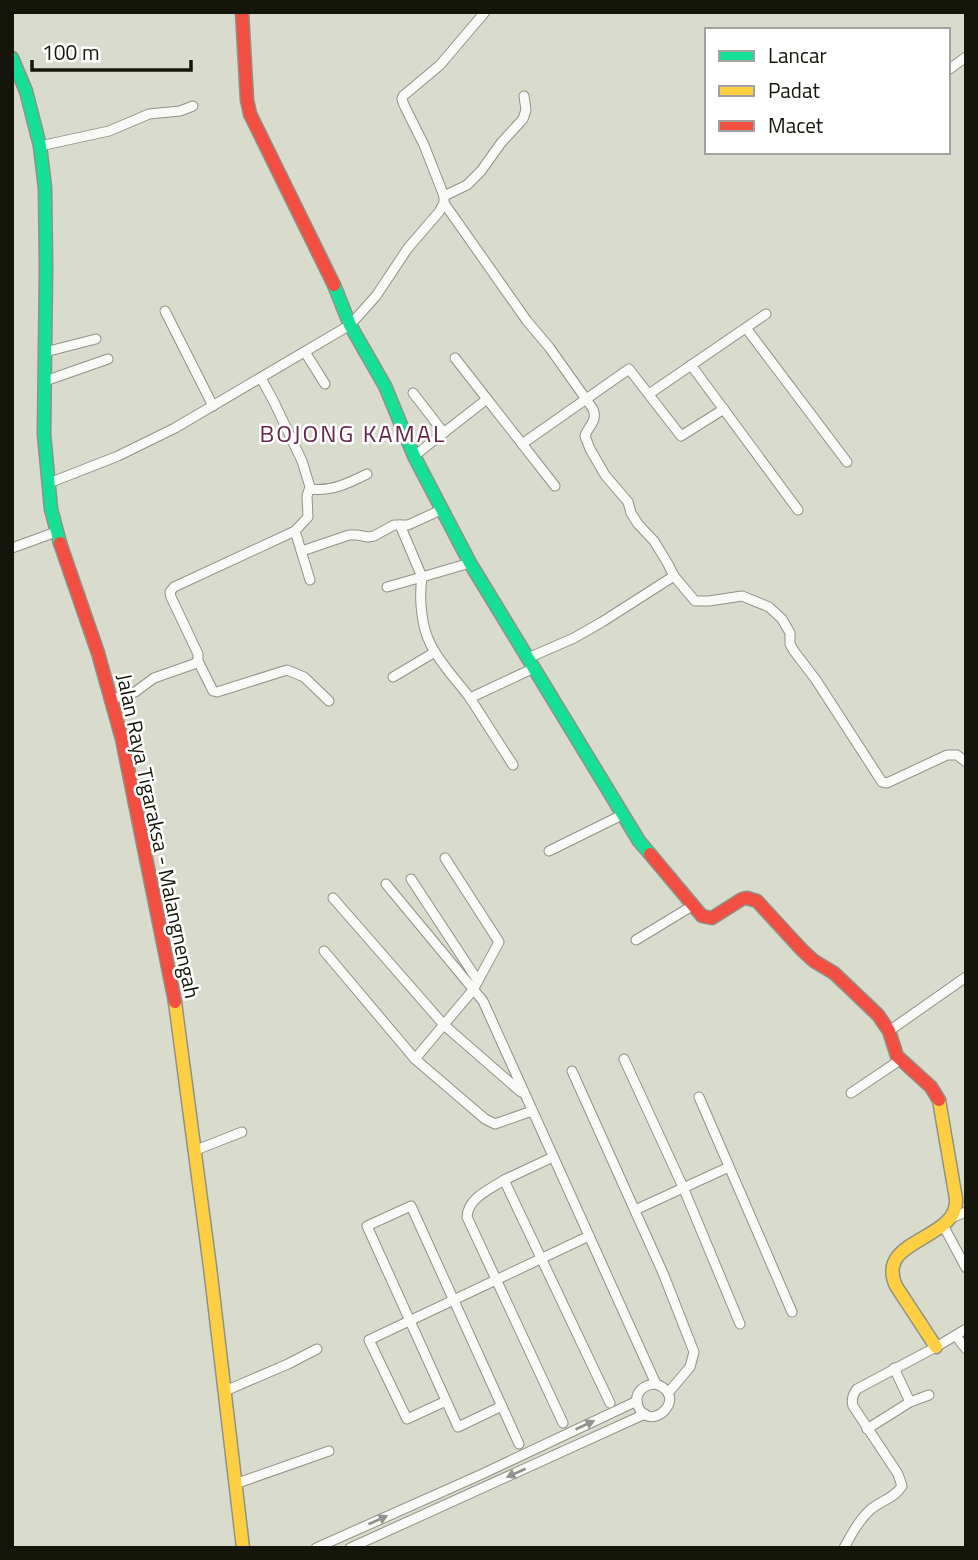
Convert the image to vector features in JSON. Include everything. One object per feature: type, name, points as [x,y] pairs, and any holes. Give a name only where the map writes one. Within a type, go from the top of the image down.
[{"type":"street","points":[[242,12],[250,114],[329,273],[350,325],[385,386],[414,456],[470,563],[622,815],[639,841],[692,906],[702,916],[712,918],[742,899],[757,901],[802,950],[834,973],[878,1015],[900,1060],[931,1087],[939,1099],[956,1203],[955,1210],[947,1221]]},
{"type":"street","points":[[485,12],[440,65],[405,93],[402,99],[424,145],[444,199],[527,321],[586,398],[595,415],[585,436],[605,475],[628,502],[638,524],[654,541],[674,576],[695,601],[742,596],[769,607],[782,619],[790,633],[790,644],[794,651],[882,782],[887,783],[947,755],[957,755],[966,762]]},
{"type":"street","points":[[950,69],[966,57]]},
{"type":"street","name":"Jalan Raya Tigaraksa - Malangnengah","points":[[12,58],[26,91],[40,146],[45,188],[44,434],[51,509],[56,532],[112,699],[175,1002],[243,1548]]},
{"type":"street","points":[[49,483],[118,456],[212,406],[350,325],[376,296],[408,248],[439,212],[444,199],[467,186],[500,143],[523,119],[526,110],[524,96]]},
{"type":"street","points":[[40,146],[109,131],[149,114],[180,111],[193,106]]},
{"type":"street","points":[[165,311],[212,406]]},
{"type":"street","points":[[649,394],[766,314]]},
{"type":"street","points":[[746,328],[847,462]]},
{"type":"street","points":[[46,352],[96,339]]},
{"type":"street","points":[[305,352],[325,384]]},
{"type":"street","points":[[455,358],[555,485]]},
{"type":"street","points":[[45,381],[108,359]]},
{"type":"street","points":[[691,365],[798,510]]},
{"type":"street","points":[[522,444],[629,369],[681,436],[724,410]]},
{"type":"street","points":[[261,378],[302,461],[310,489],[307,496],[308,517],[295,531],[172,590],[171,597],[198,654],[198,661],[215,692],[287,670],[304,677],[329,701]]},
{"type":"street","points":[[413,393],[444,433]]},
{"type":"street","points":[[414,456],[487,399]]},
{"type":"street","points":[[310,489],[331,489],[367,474]]},
{"type":"street","points":[[302,551],[349,535],[374,536],[394,525],[408,525],[441,510]]},
{"type":"street","points":[[400,526],[422,576],[424,620],[429,642],[470,698],[513,765]]},
{"type":"street","points":[[295,531],[310,580]]},
{"type":"street","points":[[12,548],[56,532]]},
{"type":"street","points":[[387,587],[470,563]]},
{"type":"street","points":[[470,698],[602,622],[674,576]]},
{"type":"street","points":[[393,677],[435,652]]},
{"type":"street","points":[[112,699],[135,692],[154,678],[198,661]]},
{"type":"street","points":[[549,851],[622,815]]},
{"type":"street","points":[[415,1059],[476,985],[499,942],[445,858]]},
{"type":"street","points":[[411,879],[476,985],[656,1384]]},
{"type":"street","points":[[386,884],[476,985]]},
{"type":"street","points":[[333,898],[444,1025],[526,1096]]},
{"type":"street","points":[[636,940],[692,906]]},
{"type":"street","points":[[324,951],[415,1059],[485,1119],[495,1124],[532,1111]]},
{"type":"street","points":[[888,1031],[966,977]]},
{"type":"street","points":[[624,1059],[740,1324]]},
{"type":"street","points":[[851,1093],[900,1060]]},
{"type":"street","points":[[572,1071],[663,1273],[694,1352],[690,1367],[668,1393]]},
{"type":"street","points":[[699,1097],[792,1312]]},
{"type":"street","points":[[195,1150],[242,1132]]},
{"type":"street","points":[[553,1157],[504,1180],[472,1202],[467,1217],[563,1423]]},
{"type":"street","points":[[635,1210],[729,1167]]},
{"type":"street","points":[[504,1180],[610,1403]]},
{"type":"street","points":[[502,1406],[457,1427],[367,1226],[411,1206],[454,1300],[502,1406],[519,1444]]},
{"type":"street","points":[[936,1347],[894,1281],[892,1267],[898,1255],[947,1221],[966,1212]]},
{"type":"street","points":[[947,1221],[966,1268]]},
{"type":"street","points":[[446,1401],[407,1419],[369,1340],[589,1236]]},
{"type":"street","points":[[844,1548],[871,1510],[902,1486],[898,1474],[853,1406],[855,1392],[966,1329]]},
{"type":"street","points":[[956,1336],[966,1349]]},
{"type":"street","points":[[225,1391],[317,1349]]},
{"type":"street","points":[[894,1368],[910,1402]]},
{"type":"street","points":[[656,1384],[668,1393],[669,1403],[664,1412],[654,1416],[641,1410],[637,1396],[642,1388],[656,1384]]},
{"type":"street","points":[[867,1429],[910,1402],[929,1395]]},
{"type":"street","points":[[316,1548],[637,1401]]},
{"type":"street","points":[[350,1548],[645,1414]]},
{"type":"street","points":[[235,1484],[329,1451]]},
{"type":"traffic: fast","points":[[12,58],[26,91],[40,146],[45,188],[44,434],[51,509],[60,543]]},
{"type":"traffic: fast","points":[[334,285],[350,325],[385,386],[414,456],[470,563],[639,841],[650,854]]},
{"type":"traffic: slow","points":[[175,1002],[243,1548]]},
{"type":"traffic: slow","points":[[936,1347],[896,1286],[892,1270],[897,1258],[906,1248],[945,1224],[953,1213],[956,1199],[939,1100]]},
{"type":"traffic: jam","points":[[242,12],[250,114],[334,285]]},
{"type":"traffic: jam","points":[[60,543],[98,653],[122,739],[175,1002]]},
{"type":"traffic: jam","points":[[650,854],[702,916],[712,918],[742,899],[757,901],[802,950],[834,973],[878,1015],[889,1031],[897,1056],[931,1087],[939,1100]]},
{"type":"district","name":"BOJONG KAMAL","points":[[353,434]]}]
